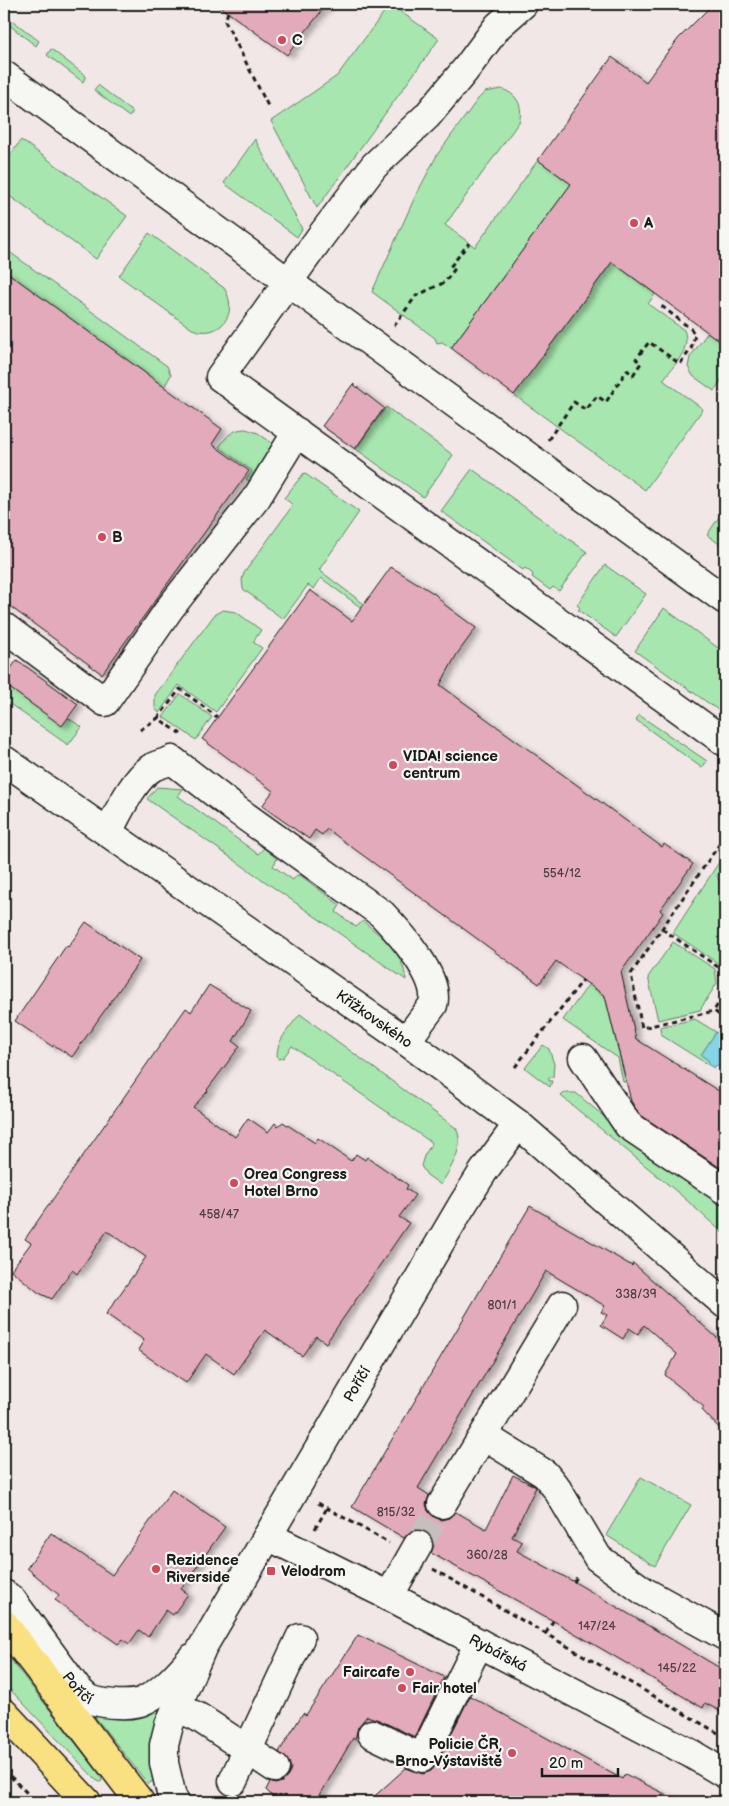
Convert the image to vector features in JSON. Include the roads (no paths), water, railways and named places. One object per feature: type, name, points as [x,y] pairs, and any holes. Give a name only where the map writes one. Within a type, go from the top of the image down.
[{"type":"main road","name":"Poříčí","points":[[4,1624],[140,1802]]},
{"type":"main road","points":[[4,1712],[87,1802]]},
{"type":"street","points":[[523,4],[498,26],[466,69],[427,116],[374,166],[220,376],[725,742]]},
{"type":"street","points":[[4,75],[725,600]]},
{"type":"street","points":[[4,627],[105,702],[170,608],[257,497],[297,432]]},
{"type":"street","name":"Křížkovského","points":[[4,760],[406,1041],[518,1124],[725,1304]]},
{"type":"street","points":[[108,832],[129,793],[137,783],[152,768],[172,760],[238,811],[382,914],[395,928],[422,964],[432,982],[434,1000],[406,1041]]},
{"type":"street","points":[[583,1058],[628,1124],[725,1190]]},
{"type":"street","name":"Poříčí","points":[[173,1801],[164,1763],[164,1745],[169,1725],[202,1648],[461,1207],[483,1172],[518,1124]]},
{"type":"street","points":[[442,1504],[562,1305]]},
{"type":"street","points":[[484,1436],[544,1474],[557,1489],[598,1558],[645,1592],[725,1636]]},
{"type":"street","name":"Rybářská","points":[[268,1536],[389,1596],[690,1753],[725,1774]]},
{"type":"street","points":[[389,1596],[414,1551]]},
{"type":"street","name":"Poříčí","points":[[4,1594],[12,1600],[78,1690],[89,1700],[109,1704],[128,1704],[144,1701],[173,1679],[202,1648]]},
{"type":"street","points":[[233,1781],[300,1638]]},
{"type":"street","points":[[372,1734],[422,1758],[479,1643]]},
{"type":"street","points":[[177,1707],[198,1717],[274,1768]]},
{"type":"water","points":[[716,1032],[725,1038],[725,1070],[716,1065],[714,1068],[707,1064],[709,1061],[701,1055]]},
{"type":"tunnel","points":[[418,1545],[442,1504]]},
{"type":"place","name":"C","points":[[282,40]]},
{"type":"place","name":"A","points":[[634,223]]},
{"type":"place","name":"B","points":[[102,537]]},
{"type":"place","name":"VIDA! science centrum","points":[[393,765]]},
{"type":"place","name":"Orea Congress Hotel Brno","points":[[234,1183]]},
{"type":"place","name":"Rezidence Riverside","points":[[156,1569]]},
{"type":"place","name":"Velodrom","points":[[271,1571]]},
{"type":"place","name":"Faircafe","points":[[410,1672]]},
{"type":"place","name":"Fair hotel","points":[[402,1688]]},
{"type":"place","name":"Policie ČR, Brno-Výstaviště","points":[[512,1753]]}]
